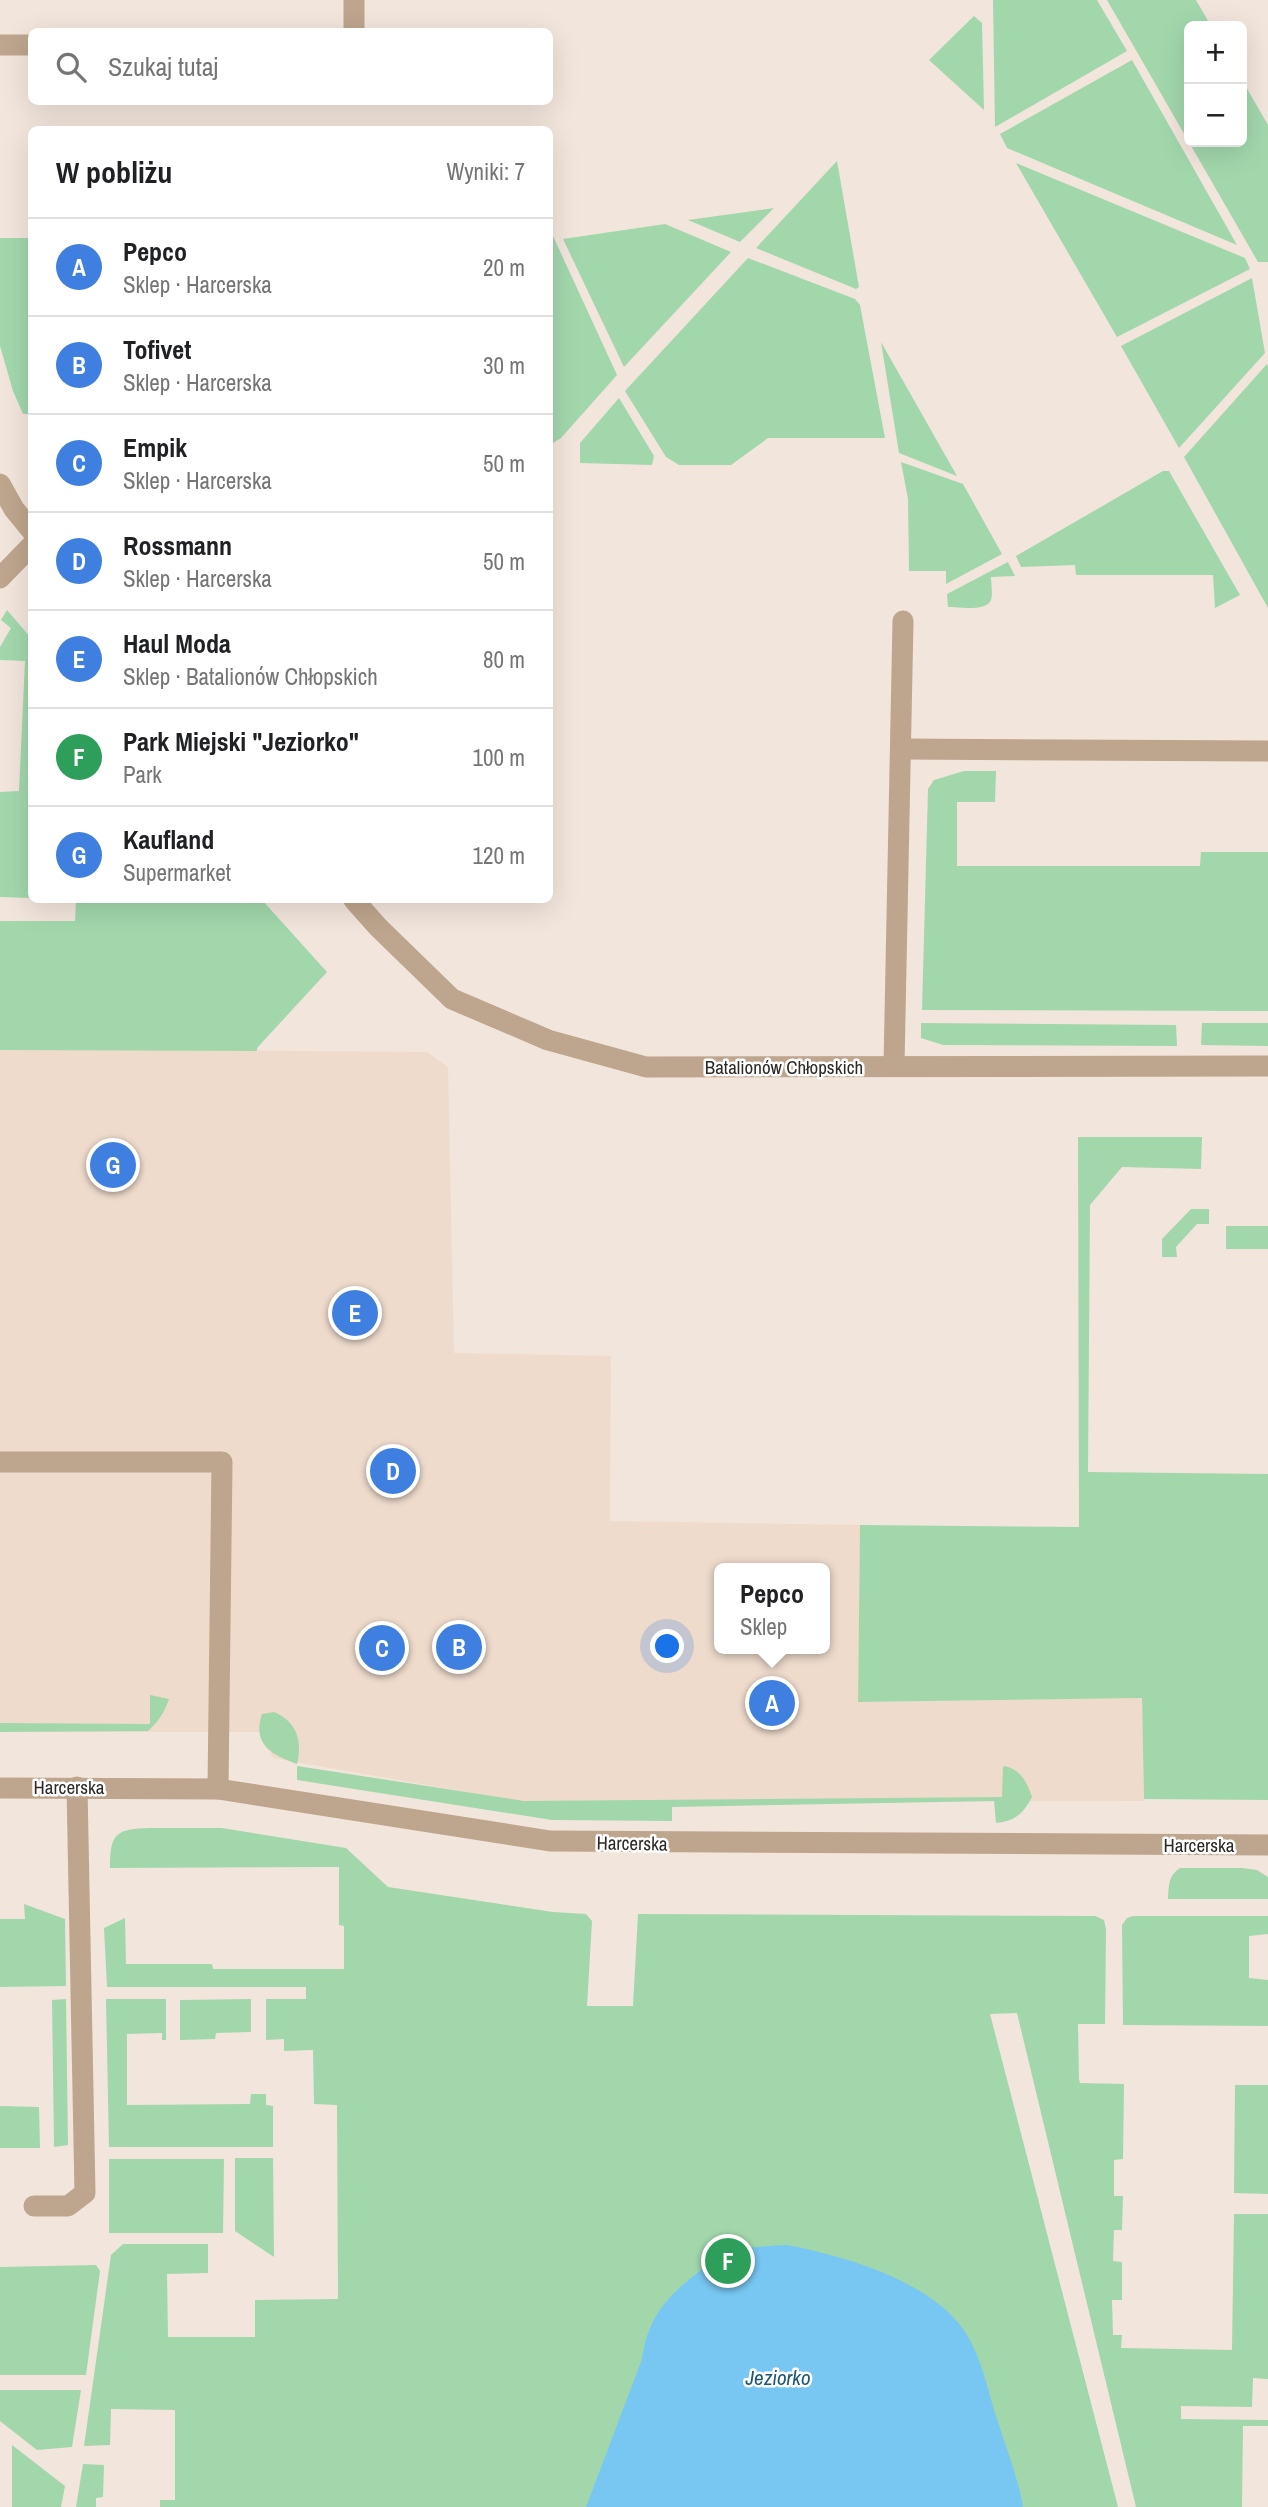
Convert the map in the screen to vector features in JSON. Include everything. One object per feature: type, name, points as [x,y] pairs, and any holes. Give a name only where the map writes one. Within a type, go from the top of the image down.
[{"type":"street","points":[[354,0],[354,28]]},
{"type":"street","points":[[0,45],[28,45]]},
{"type":"street","points":[[0,484],[14,509],[28,526]]},
{"type":"street","points":[[0,578],[28,549]]},
{"type":"street","points":[[894,1065],[903,621]]},
{"type":"street","points":[[901,749],[1268,751]]},
{"type":"street","name":"Batalionów Chłopskich","points":[[357,903],[377,927],[452,999],[548,1040],[646,1067],[1268,1066]]},
{"type":"street","points":[[0,1462],[222,1462],[218,1789]]},
{"type":"street","points":[[34,2206],[68,2206],[85,2193],[77,1787]]},
{"type":"street","name":"Harcerska","points":[[0,1788],[218,1789],[550,1841],[1268,1845]]},
{"type":"shaded area","points":[[0,1049],[427,1052],[448,1067],[454,1353],[611,1356],[610,1521],[860,1525],[858,1702],[1142,1698],[1144,1801],[524,1802],[273,1758],[261,1732],[0,1732]]},
{"type":"green space","points":[[993,0],[1097,0],[1127,51],[995,127]]},
{"type":"green space","points":[[1107,0],[1196,0],[1208,21],[1184,21],[1184,134]]},
{"type":"green space","points":[[974,16],[982,23],[984,110],[929,60]]},
{"type":"green space","points":[[1132,60],[1237,245],[1007,148],[1000,134]]},
{"type":"green space","points":[[1247,89],[1268,125],[1268,262],[1258,262],[1192,147],[1247,147]]},
{"type":"green space","points":[[837,161],[859,287],[856,289],[756,248]]},
{"type":"green space","points":[[1016,163],[1245,258],[1250,269],[1117,337]]},
{"type":"green space","points":[[774,208],[740,242],[688,220]]},
{"type":"green space","points":[[665,224],[731,252],[624,367],[563,239]]},
{"type":"green space","points":[[553,236],[617,375],[561,438],[553,443]]},
{"type":"green space","points":[[0,238],[28,238],[28,414],[23,414],[13,391],[0,346]]},
{"type":"green space","points":[[748,258],[855,299],[860,305],[885,438],[768,438],[731,465],[679,465],[666,457],[625,391]]},
{"type":"green space","points":[[1252,278],[1265,353],[1179,448],[1121,346]]},
{"type":"green space","points":[[881,342],[957,476],[899,453]]},
{"type":"green space","points":[[1267,364],[1268,367],[1268,608],[1184,457]]},
{"type":"green space","points":[[619,398],[654,456],[652,465],[580,463],[580,443]]},
{"type":"green space","points":[[901,462],[963,484],[1002,554],[946,584],[946,571],[909,571],[908,499]]},
{"type":"green space","points":[[1163,471],[1169,471],[1240,595],[1215,608],[1213,575],[1076,575],[1075,565],[1021,567],[1016,556]]},
{"type":"green space","points":[[1008,562],[1015,576],[991,577],[992,598],[988,604],[965,608],[948,607],[947,594]]},
{"type":"green space","points":[[7,610],[28,634],[28,898],[0,897],[0,792],[19,791],[25,661],[0,660],[0,647],[11,628],[1,620]]},
{"type":"green space","points":[[964,771],[996,771],[995,802],[957,802],[957,866],[1200,866],[1201,852],[1268,852],[1268,1011],[922,1010],[928,789],[934,780]]},
{"type":"green space","points":[[76,903],[265,903],[327,972],[257,1051],[0,1050],[0,921],[75,921]]},
{"type":"green space","points":[[921,1023],[1176,1025],[1177,1046],[943,1045],[921,1038]]},
{"type":"green space","points":[[1202,1023],[1268,1023],[1268,1046],[1201,1045]]},
{"type":"green space","points":[[1078,1137],[1202,1137],[1201,1169],[1122,1167],[1090,1205],[1088,1472],[1268,1474],[1268,1800],[1144,1799],[1142,1698],[858,1702],[860,1525],[1079,1527]]},
{"type":"green space","points":[[1191,1209],[1209,1209],[1209,1224],[1197,1224],[1176,1247],[1177,1257],[1162,1257],[1162,1239]]},
{"type":"green space","points":[[1226,1226],[1268,1226],[1268,1249],[1226,1249]]},
{"type":"green space","points":[[150,1695],[169,1699],[161,1716],[148,1731],[0,1732],[0,1723],[150,1724]]},
{"type":"green space","points":[[274,1712],[293,1726],[299,1747],[297,1764],[279,1757],[262,1741],[262,1714]]},
{"type":"green space","points":[[297,1766],[524,1801],[1002,1797],[1005,1766],[1023,1777],[1032,1797],[1018,1816],[996,1823],[994,1801],[672,1807],[672,1821],[552,1820],[297,1780]]},
{"type":"green space","points":[[222,1828],[346,1848],[388,1887],[553,1912],[586,1914],[592,1921],[587,2006],[633,2006],[638,1914],[1095,1916],[1104,1920],[1105,2024],[1078,2024],[1079,2079],[1080,2083],[1124,2084],[1123,2159],[1114,2160],[1114,2196],[1123,2196],[1122,2230],[1114,2230],[1113,2261],[1122,2262],[1122,2300],[1112,2300],[1113,2335],[1122,2335],[1121,2348],[1232,2350],[1234,2214],[1268,2214],[1268,2379],[1253,2378],[1252,2407],[1181,2406],[1181,2419],[1268,2420],[1268,2426],[1243,2426],[1242,2507],[1136,2507],[1017,2013],[990,2014],[1118,2507],[160,2507],[160,2500],[175,2500],[175,2410],[111,2409],[110,2445],[84,2446],[111,2255],[123,2244],[208,2244],[208,2273],[167,2274],[168,2337],[255,2337],[255,2300],[338,2299],[337,2105],[314,2104],[313,2050],[284,2051],[284,2039],[266,2040],[266,1999],[306,1999],[306,1987],[107,1987],[104,1928],[125,1918],[126,1964],[212,1964],[213,1969],[344,1969],[344,1926],[339,1925],[339,1867],[110,1868],[111,1847],[117,1835],[129,1830]]},
{"type":"green space","points":[[1180,1868],[1257,1870],[1268,1877],[1268,1899],[1168,1899],[1171,1878]]},
{"type":"green space","points":[[24,1904],[65,1919],[66,1986],[0,1987],[0,1919],[25,1919]]},
{"type":"green space","points":[[1268,1916],[1268,1934],[1249,1936],[1249,1978],[1268,1980],[1268,2026],[1123,2025],[1122,1925],[1127,1918]]},
{"type":"green space","points":[[66,1999],[68,2145],[54,2147],[52,2000]]},
{"type":"green space","points":[[106,1999],[166,1999],[166,2040],[162,2040],[162,2033],[127,2034],[127,2105],[250,2104],[251,2094],[266,2094],[266,2105],[273,2106],[273,2147],[109,2147]]},
{"type":"green space","points":[[251,1999],[251,2032],[216,2033],[215,2039],[180,2040],[180,2000]]},
{"type":"green space","points":[[1235,2085],[1268,2085],[1268,2194],[1234,2193]]},
{"type":"green space","points":[[0,2106],[39,2107],[40,2148],[0,2148]]},
{"type":"green space","points":[[235,2158],[273,2158],[274,2257],[235,2231]]},
{"type":"green space","points":[[109,2159],[224,2159],[223,2233],[109,2233]]},
{"type":"green space","points":[[96,2265],[100,2271],[86,2375],[0,2375],[0,2267]]},
{"type":"green space","points":[[0,2390],[81,2390],[72,2447],[37,2450],[0,2421]]},
{"type":"green space","points":[[12,2445],[65,2486],[61,2507],[12,2507]]},
{"type":"green space","points":[[83,2464],[104,2465],[103,2497],[96,2498],[96,2507],[76,2507]]},
{"type":"water","name":"Jeziorko","points":[[787,2245],[859,2263],[907,2284],[948,2312],[963,2329],[979,2361],[1023,2507],[586,2507],[642,2359],[649,2331],[661,2309],[678,2289],[719,2256],[762,2246]]},
{"type":"place","name":"Kaufland","points":[[113,1165]]},
{"type":"place","name":"Haul Moda","points":[[355,1313]]},
{"type":"place","name":"Rossmann","points":[[393,1471]]},
{"type":"place","name":"Tofivet","points":[[459,1647]]},
{"type":"place","name":"Empik","points":[[382,1648]]},
{"type":"place","name":"Pepco","points":[[772,1703]]},
{"type":"place","name":"Park Miejski \"Jeziorko\"","points":[[728,2261]]}]
